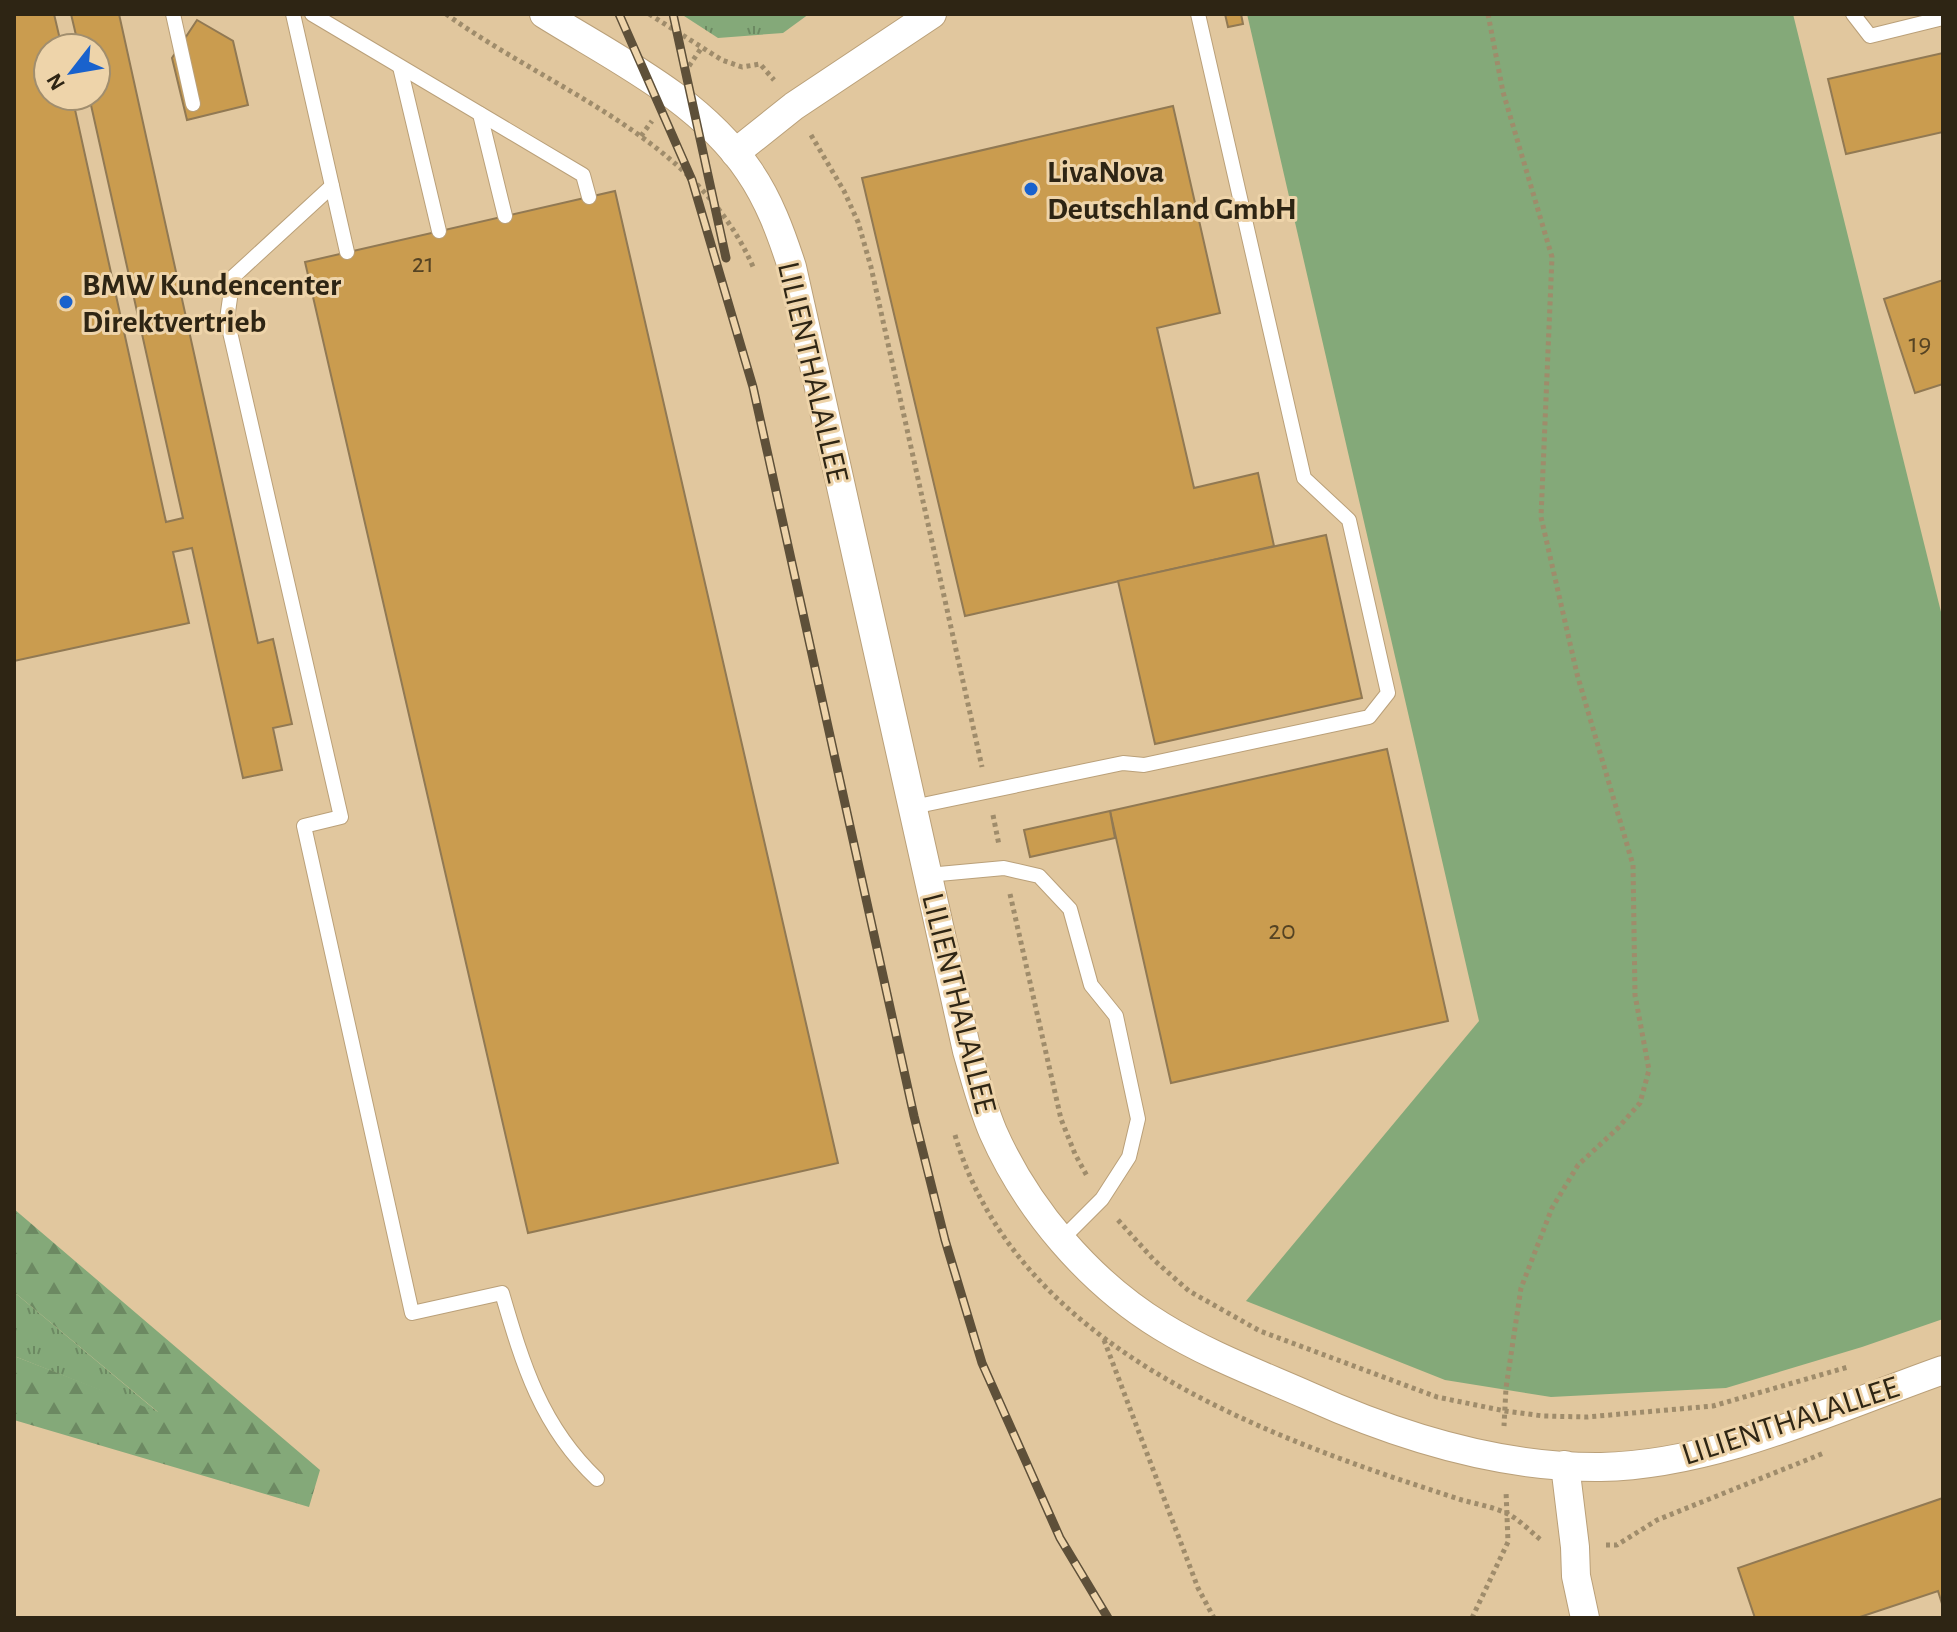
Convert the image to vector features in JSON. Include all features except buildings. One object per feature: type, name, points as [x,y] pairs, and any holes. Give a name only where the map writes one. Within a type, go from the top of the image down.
[{"type":"street","name":"LILIENTHALALLEE","points":[[544,14],[695,112],[735,153],[762,192],[780,230],[792,267],[967,1051],[980,1096],[993,1132],[1033,1203],[1062,1239],[1122,1299],[1202,1349],[1343,1412],[1410,1435],[1503,1460],[1601,1467],[1636,1464],[1728,1446],[1943,1370]]},
{"type":"street","points":[[735,153],[794,106],[932,14]]},
{"type":"street","points":[[1565,1465],[1576,1576],[1585,1618]]},
{"type":"lane","points":[[173,14],[193,104]]},
{"type":"lane","points":[[293,14],[347,252]]},
{"type":"lane","points":[[312,14],[583,175],[589,197]]},
{"type":"lane","points":[[913,807],[1123,763],[1144,765],[1369,717],[1388,693],[1349,520],[1304,478],[1198,14]]},
{"type":"lane","points":[[1853,14],[1870,36],[1943,18]]},
{"type":"lane","points":[[400,67],[439,231]]},
{"type":"lane","points":[[480,114],[505,216]]},
{"type":"lane","points":[[332,186],[233,277],[227,319],[341,817],[304,826],[412,1313],[502,1293],[520,1355],[541,1407],[578,1461],[597,1479]]},
{"type":"lane","points":[[928,875],[1004,868],[1039,876],[1070,909],[1091,985],[1116,1016],[1138,1119],[1129,1157],[1102,1199],[1062,1239]]},
{"type":"path","name":"LILIENTHALALLEE","points":[[649,14],[722,60],[742,67],[760,64],[794,106],[844,191],[858,222],[871,267],[1061,1119],[1075,1154],[1121,1225],[1189,1291],[1260,1331],[1437,1397],[1505,1411],[1587,1417],[1713,1406],[1860,1363]]},
{"type":"path","points":[[1488,14],[1503,92],[1552,257],[1541,517],[1577,674],[1633,865],[1635,995],[1649,1070],[1640,1103],[1578,1165],[1552,1208],[1521,1288],[1505,1411]]},
{"type":"path","points":[[1103,1338],[1198,1588],[1214,1618]]},
{"type":"path","points":[[1472,1618],[1508,1542],[1509,1514]]},
{"type":"green space","points":[[681,14],[809,14],[783,33],[718,38]]},
{"type":"green space","points":[[1247,14],[1793,14],[1943,620],[1943,1319],[1726,1388],[1551,1397],[1445,1380],[1246,1301],[1479,1021]]},
{"type":"green space","points":[[14,1209],[320,1470],[309,1507],[14,1420],[14,1356],[158,1412],[14,1292]]},
{"type":"green space","points":[[14,1292],[160,1414],[14,1356]]},
{"type":"railway","points":[[619,14],[692,180],[753,387],[914,1116],[945,1240],[982,1363],[1060,1538],[1108,1618]]},
{"type":"railway","points":[[673,14],[726,258]]},
{"type":"place","name":"LivaNova Deutschland GmbH","points":[[1031,189]]},
{"type":"place","name":"BMW Kundencenter Direktvertrieb","points":[[66,302]]}]
